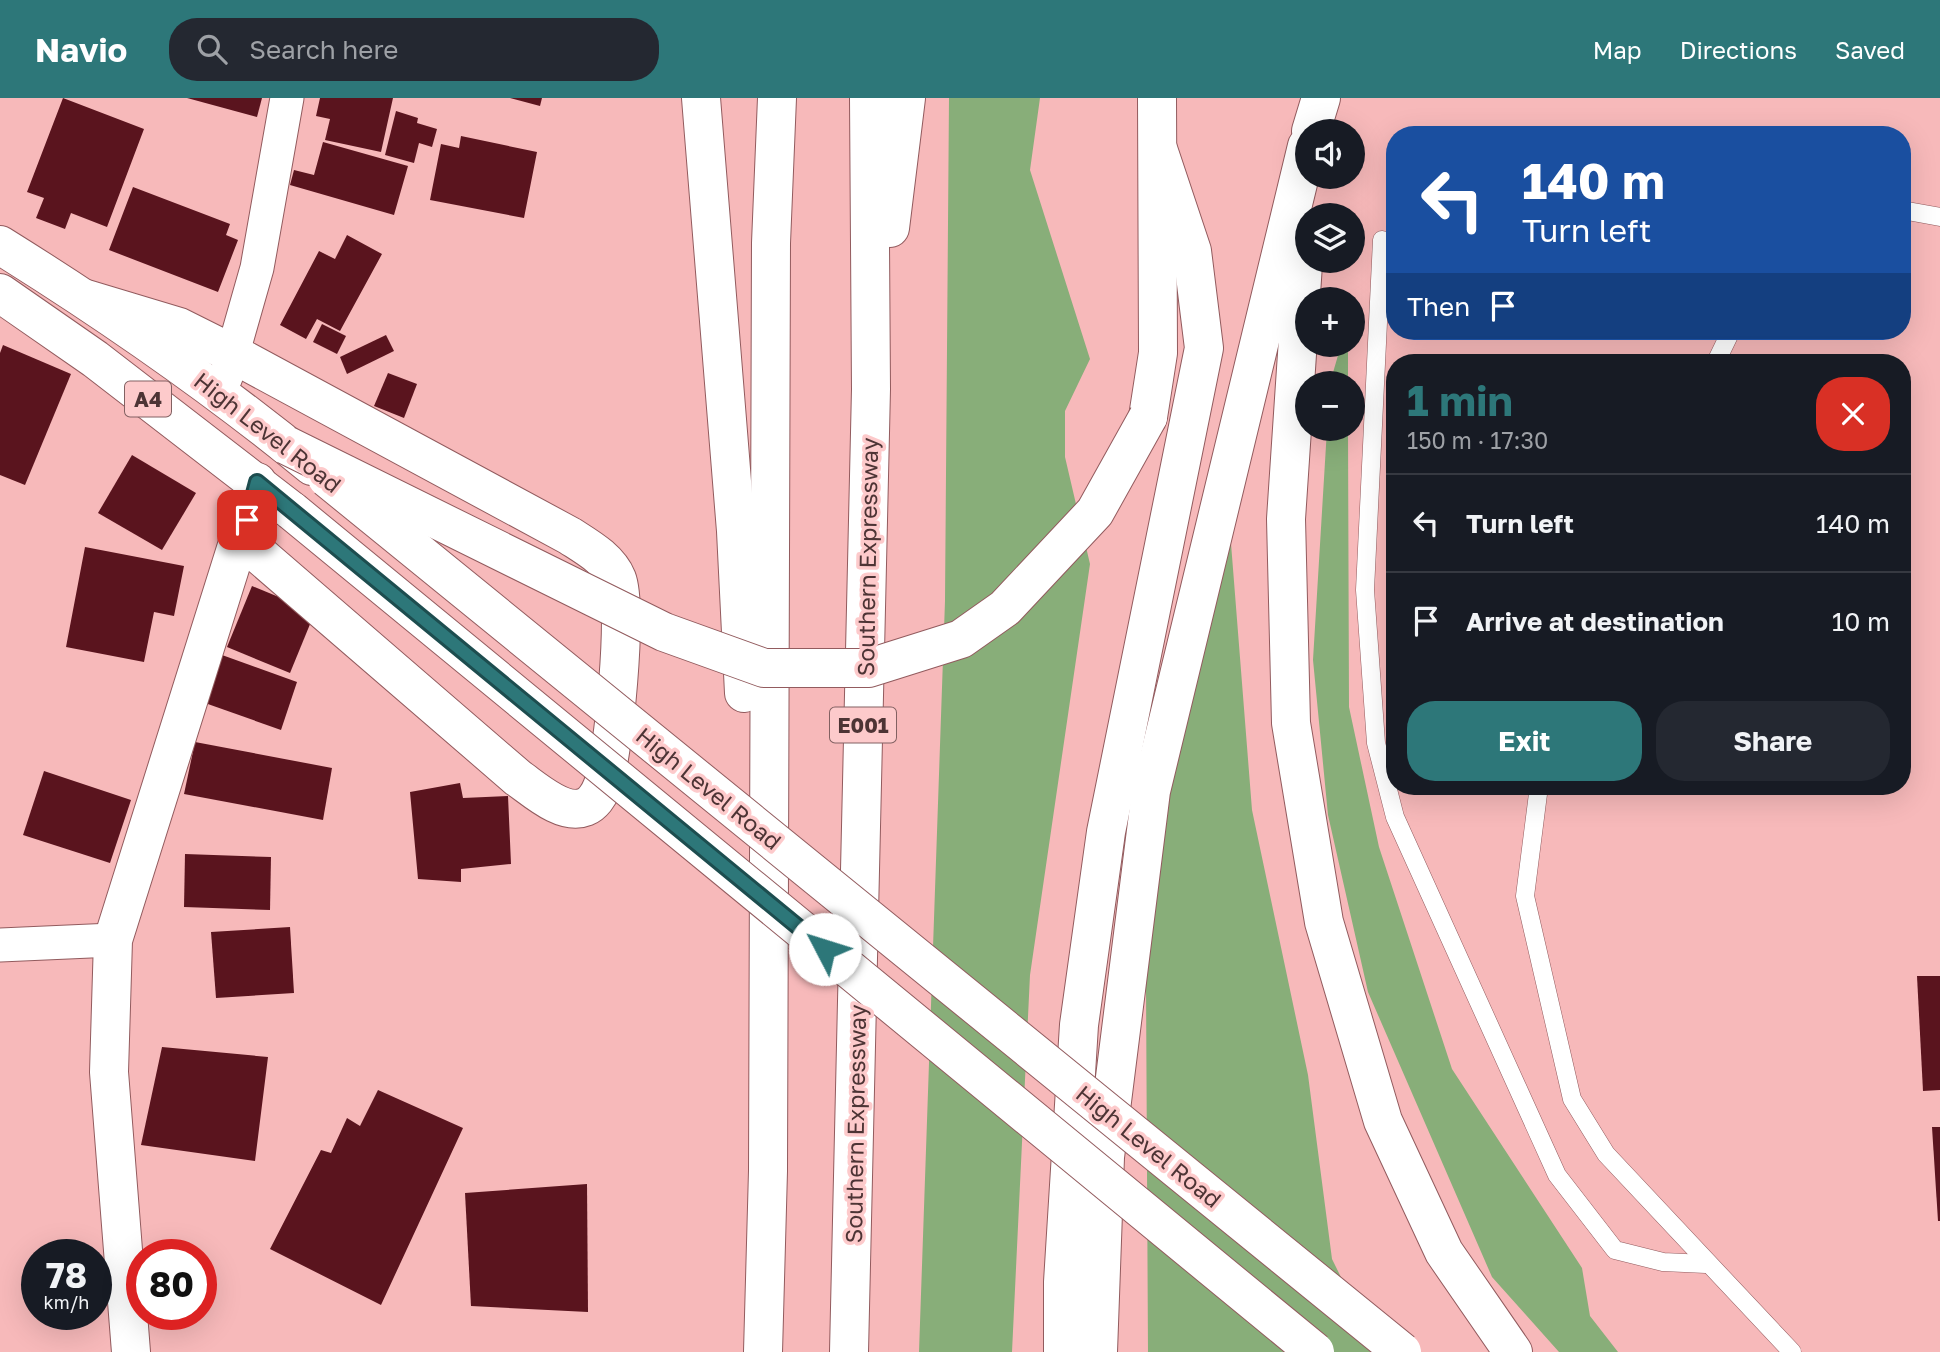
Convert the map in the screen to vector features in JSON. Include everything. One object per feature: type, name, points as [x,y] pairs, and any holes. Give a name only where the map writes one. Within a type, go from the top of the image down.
[{"type":"main road","points":[[701,98],[736,531],[768,1171]]},
{"type":"main road","points":[[763,1352],[768,1171],[771,243],[777,98]]},
{"type":"main road","name":"Southern Expressway","points":[[849,1352],[871,389],[869,98]]},
{"type":"main road","points":[[871,389],[906,98]]},
{"type":"main road","points":[[286,444],[664,632],[764,668],[869,668],[961,639],[1005,608],[1095,513],[1148,417],[1158,353],[1157,98]]},
{"type":"main road","points":[[1315,119],[1321,98]]},
{"type":"main road","points":[[1063,1352],[1063,1282],[1079,1025],[1105,832],[1204,348],[1192,251],[1158,149]]},
{"type":"main road","points":[[1098,1352],[1105,1157],[1151,791],[1296,189]]},
{"type":"main road","points":[[1297,189],[1304,249],[1286,519],[1291,723],[1324,922],[1383,1121],[1444,1252],[1513,1352]]},
{"type":"main road","name":"High Level Road","points":[[0,245],[86,299],[220,392],[286,444],[1402,1352]]},
{"type":"main road","name":"High Level Road","points":[[0,293],[95,359],[292,510],[1315,1352]]},
{"type":"main road","points":[[86,299],[179,327],[233,354],[570,536],[611,567],[618,581],[620,629],[606,774],[594,801],[578,809],[567,807],[545,797],[518,778],[241,539]]},
{"type":"main road","points":[[131,1352],[109,1072],[113,940],[257,482]]},
{"type":"street","points":[[220,392],[257,268],[287,98]]},
{"type":"street","points":[[0,945],[113,940]]},
{"type":"lane","points":[[1911,212],[1940,217]]},
{"type":"lane","points":[[1382,240],[1365,590],[1376,743],[1386,782]]},
{"type":"lane","points":[[1389,795],[1395,817],[1558,1175],[1615,1250],[1663,1262],[1706,1264]]},
{"type":"lane","points":[[1538,795],[1525,896],[1572,1099],[1606,1154],[1706,1264],[1792,1352]]},
{"type":"green space","points":[[949,98],[1040,98],[1030,170],[1090,359],[1065,411],[1065,457],[1090,564],[1030,975],[1012,1352],[919,1352],[945,601]]},
{"type":"green space","points":[[1338,357],[1348,357],[1348,371],[1333,371]]},
{"type":"green space","points":[[1326,441],[1348,441],[1349,707],[1379,847],[1452,1069],[1582,1268],[1590,1316],[1618,1352],[1559,1352],[1492,1277],[1368,992],[1328,815],[1313,660]]},
{"type":"green space","points":[[1226,480],[1252,810],[1308,1075],[1332,1259],[1378,1352],[1148,1352],[1146,985],[1174,686]]},
{"type":"building","points":[[63,98],[144,129],[107,227],[71,213],[65,229],[36,218],[44,198],[27,192]]},
{"type":"building","points":[[187,98],[262,98],[257,117]]},
{"type":"building","points":[[320,98],[393,98],[381,152],[325,140],[330,119],[316,116]]},
{"type":"building","points":[[510,98],[542,98],[540,106]]},
{"type":"building","points":[[396,111],[418,118],[417,123],[437,129],[432,147],[419,143],[414,163],[385,155]]},
{"type":"building","points":[[461,136],[537,152],[524,218],[430,200],[441,144],[459,148]]},
{"type":"building","points":[[323,142],[408,166],[394,215],[290,185],[294,170],[314,175]]},
{"type":"building","points":[[133,187],[230,224],[226,235],[238,240],[218,292],[109,250]]},
{"type":"building","points":[[347,235],[382,254],[340,331],[317,319],[306,339],[280,325],[319,251],[335,259]]},
{"type":"building","points":[[322,324],[346,336],[337,354],[313,342]]},
{"type":"building","points":[[386,335],[394,351],[347,374],[340,357]]},
{"type":"building","points":[[3,345],[71,374],[25,485],[0,475],[0,353]]},
{"type":"building","points":[[388,373],[417,384],[404,418],[374,406]]},
{"type":"building","points":[[132,455],[196,493],[162,550],[98,513]]},
{"type":"building","points":[[85,547],[184,566],[174,616],[154,612],[144,662],[66,647]]},
{"type":"building","points":[[252,586],[315,612],[290,673],[227,647]]},
{"type":"building","points":[[222,655],[297,682],[281,730],[205,703]]},
{"type":"building","points":[[195,742],[332,768],[323,820],[184,794]]},
{"type":"building","points":[[44,771],[131,800],[110,863],[23,835]]},
{"type":"building","points":[[460,783],[463,798],[508,796],[511,864],[461,869],[461,882],[418,879],[410,792]]},
{"type":"building","points":[[185,854],[271,857],[270,910],[184,907]]},
{"type":"building","points":[[290,927],[294,993],[216,998],[211,932]]},
{"type":"building","points":[[1917,976],[1940,976],[1940,1090],[1923,1091]]},
{"type":"building","points":[[162,1047],[268,1057],[255,1161],[141,1145]]},
{"type":"building","points":[[378,1090],[463,1128],[381,1305],[270,1249],[321,1150],[331,1153],[347,1118],[360,1126]]},
{"type":"building","points":[[1932,1127],[1940,1127],[1940,1221],[1938,1221]]},
{"type":"building","points":[[587,1184],[588,1312],[471,1306],[465,1193]]},
{"type":"route","points":[[247,520],[257,482],[825,949]]}]
